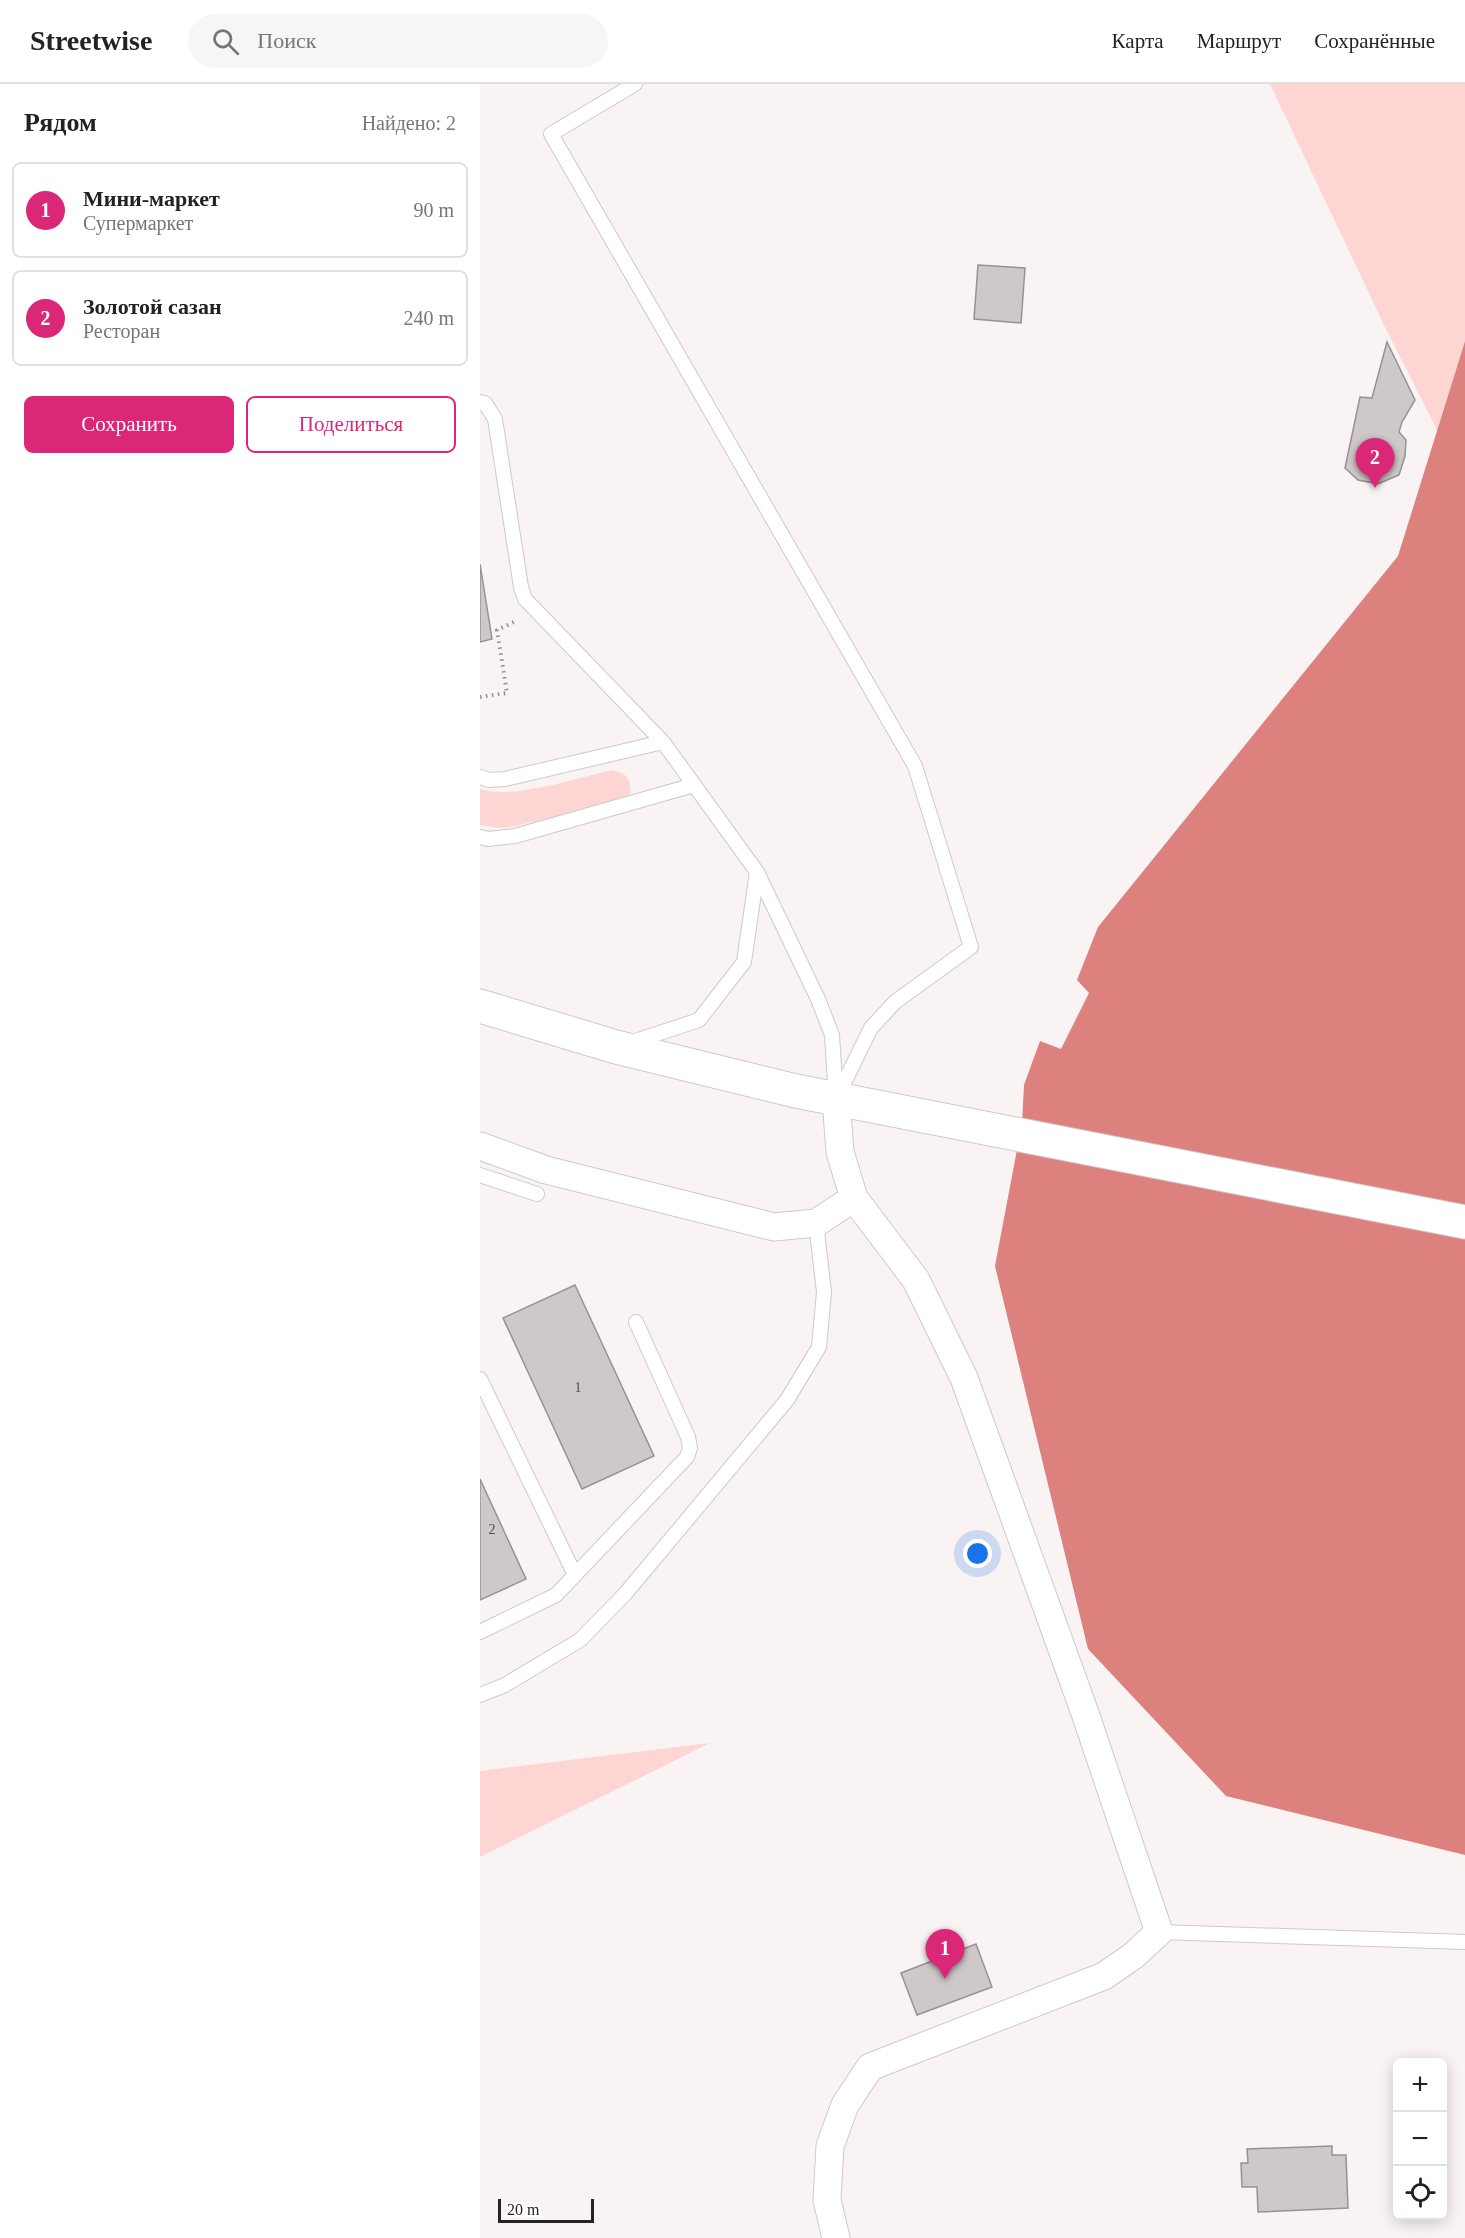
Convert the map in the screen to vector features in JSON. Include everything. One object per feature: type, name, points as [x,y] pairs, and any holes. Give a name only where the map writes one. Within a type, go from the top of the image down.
[{"type":"main road","points":[[480,1006],[616,1047],[796,1091],[1465,1222]]},
{"type":"street","points":[[836,1099],[840,1152],[854,1198],[916,1280],[964,1378],[1085,1713],[1159,1932],[1133,1956],[1104,1976],[870,2067],[845,2105],[830,2146],[827,2200],[836,2238]]},
{"type":"street","points":[[480,1146],[546,1170],[774,1227],[816,1223],[854,1198]]},
{"type":"lane","points":[[635,84],[551,134],[915,766],[971,946],[895,1002],[871,1028],[836,1099]]},
{"type":"lane","points":[[480,402],[485,404],[495,419],[521,587],[525,599],[663,742],[757,872],[818,999],[832,1035],[836,1099]]},
{"type":"lane","points":[[480,777],[489,780],[505,779],[663,742]]},
{"type":"lane","points":[[480,837],[488,839],[515,836],[694,785]]},
{"type":"lane","points":[[616,1047],[699,1020],[744,962],[757,872]]},
{"type":"lane","points":[[480,1175],[537,1194]]},
{"type":"lane","points":[[480,1695],[505,1685],[580,1640],[625,1594],[787,1400],[819,1347],[824,1292],[816,1223]]},
{"type":"lane","points":[[480,1632],[556,1595],[687,1456],[690,1448],[688,1437],[636,1322]]},
{"type":"lane","points":[[480,1379],[575,1575]]},
{"type":"lane","points":[[1159,1932],[1465,1942]]},
{"type":"path","points":[[480,698],[507,693],[497,630],[536,612]]},
{"type":"shaded area","points":[[1270,84],[1465,84],[1465,341],[1437,430],[1384,325]]},
{"type":"shaded area","points":[[1465,341],[1465,1855],[1226,1796],[1088,1649],[995,1266],[1022,1123],[1024,1085],[1040,1041],[1061,1049],[1089,993],[1077,980],[1098,927],[1398,556]]},
{"type":"shaded area","points":[[612,770],[621,773],[629,780],[631,793],[625,801],[515,826],[500,828],[480,825],[480,789],[493,792],[526,790]]},
{"type":"shaded area","points":[[710,1743],[480,1857],[480,1771]]},
{"type":"building","points":[[978,265],[1025,268],[1021,323],[974,319]]},
{"type":"building","points":[[1387,342],[1415,400],[1399,432],[1406,440],[1405,456],[1399,475],[1378,484],[1358,480],[1345,468],[1360,397],[1372,398]]},
{"type":"building","points":[[480,564],[492,639],[480,642]]},
{"type":"building","points":[[575,1285],[654,1456],[582,1489],[503,1318]]},
{"type":"building","points":[[480,1479],[526,1579],[480,1600]]},
{"type":"building","points":[[976,1944],[992,1987],[917,2015],[901,1973]]},
{"type":"building","points":[[1332,2146],[1332,2155],[1346,2155],[1348,2208],[1258,2212],[1257,2187],[1242,2187],[1241,2163],[1248,2163],[1247,2149]]},
{"type":"place","name":"Золотой сазан","points":[[1375,488]]},
{"type":"place","name":"Мини-маркет","points":[[945,1979]]}]
